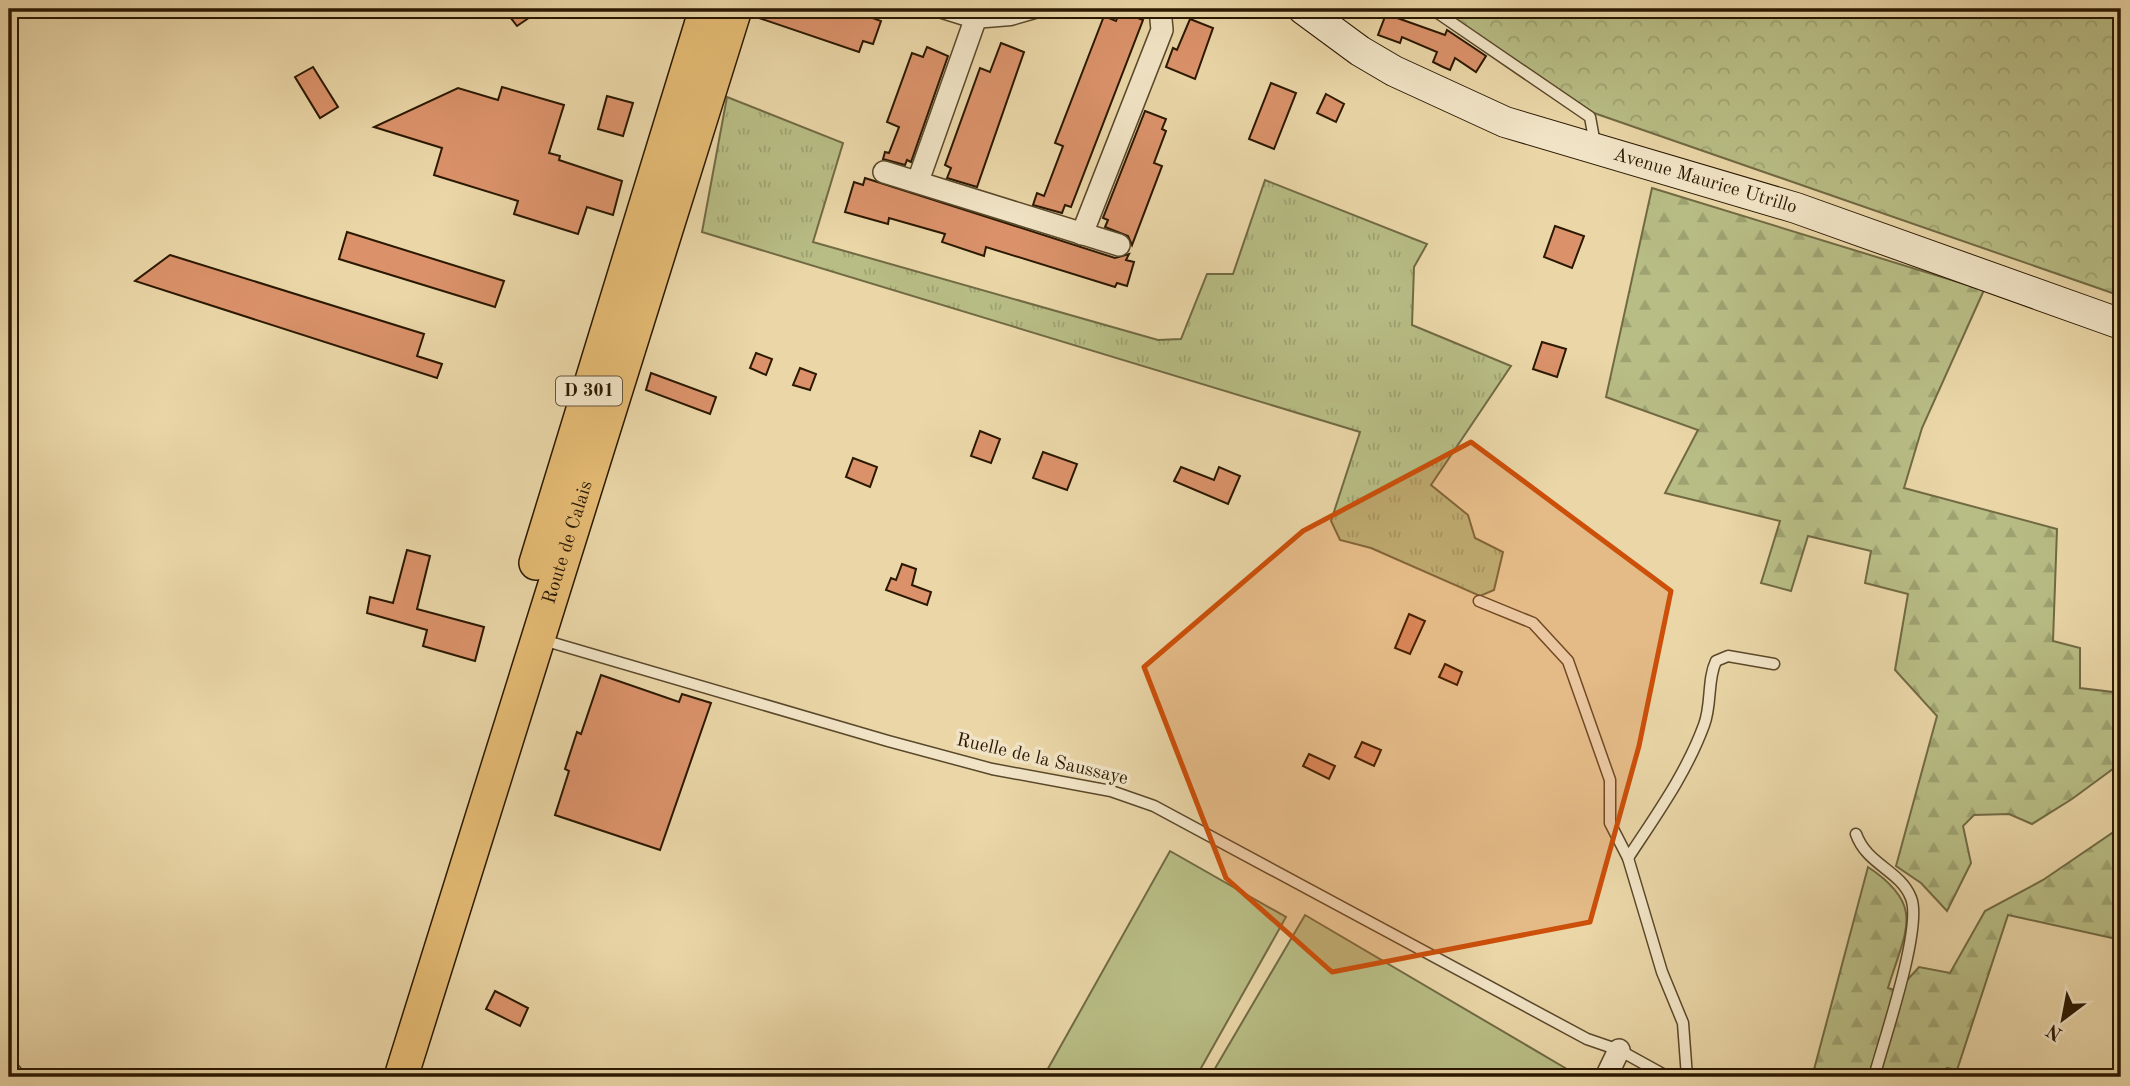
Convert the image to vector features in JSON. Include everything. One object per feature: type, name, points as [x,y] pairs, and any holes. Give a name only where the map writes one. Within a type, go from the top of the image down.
[{"type":"main road","name":"Route de Calais","points":[[377,1077],[706,9]]},
{"type":"main road","name":"Route de Calais","points":[[401,1077],[735,9]]},
{"type":"main road","name":"Avenue Maurice Utrillo","points":[[1303,9],[1360,51],[1426,88],[1505,122],[1796,208],[2121,324]]},
{"type":"street","points":[[1082,234],[1162,30],[1160,9]]},
{"type":"street","points":[[918,181],[974,23]]},
{"type":"street","points":[[884,172],[1119,245]]},
{"type":"street","points":[[1606,1077],[1619,1050]]},
{"type":"lane","points":[[929,9],[974,23],[1011,20],[1049,9]]},
{"type":"lane","points":[[1432,9],[1590,117],[1595,150]]},
{"type":"lane","points":[[1479,601],[1533,623],[1568,661],[1610,780],[1610,823],[1628,858],[1662,972],[1683,1023],[1687,1077]]},
{"type":"lane","name":"Ruelle de la Saussaye","points":[[537,638],[887,741],[992,769],[1111,791],[1154,806],[1587,1039],[1619,1050],[1668,1077]]},
{"type":"lane","points":[[1628,858],[1678,783],[1703,728],[1709,710],[1717,661],[1728,656],[1774,664]]},
{"type":"lane","points":[[1856,834],[1861,849],[1904,884],[1913,900],[1912,937],[1874,1077]]},
{"type":"lane","points":[[9,1063],[21,1077]]},
{"type":"highlighted area","points":[[1471,442],[1671,591],[1639,746],[1590,922],[1332,972],[1226,878],[1144,667],[1303,531]]},
{"type":"green space","points":[[1438,9],[2121,9],[2121,296],[1594,113]]},
{"type":"green space","points":[[727,97],[843,143],[813,242],[1158,340],[1181,339],[1207,274],[1233,274],[1265,180],[1427,244],[1414,267],[1412,325],[1511,366],[1431,485],[1468,515],[1475,538],[1503,552],[1494,590],[1480,596],[1371,548],[1340,540],[1331,521],[1360,432],[702,232]]},
{"type":"green space","points":[[1652,188],[1984,290],[1922,428],[1904,488],[2057,529],[2053,641],[2080,648],[2080,688],[2121,693],[2121,763],[2032,824],[2009,814],[1974,815],[1963,826],[1971,863],[1947,911],[1921,883],[1896,866],[1937,716],[1895,670],[1908,594],[1865,583],[1871,551],[1808,536],[1791,591],[1761,583],[1780,521],[1665,493],[1698,430],[1606,397]]},
{"type":"green space","points":[[2121,827],[2121,940],[2008,915],[1957,1070],[1947,1068],[1946,1077],[1812,1077],[1868,867],[1886,881],[1905,907],[1905,935],[1888,988],[1897,991],[1919,967],[1950,973],[1985,911],[2043,880]]},
{"type":"green space","points":[[1170,851],[1286,917],[1196,1077],[1050,1077],[1045,1074]]},
{"type":"green space","points":[[1305,915],[1572,1072],[1569,1077],[1210,1077]]},
{"type":"building","points":[[504,9],[542,9],[517,26]]},
{"type":"building","points":[[754,9],[848,9],[881,21],[873,44],[863,41],[859,52],[753,16]]},
{"type":"building","points":[[1120,11],[1143,20],[1071,207],[1065,205],[1062,213],[1033,205],[1037,193],[1044,196],[1063,146],[1055,143],[1104,16],[1116,21]]},
{"type":"building","points":[[1386,14],[1445,35],[1447,30],[1486,56],[1476,72],[1455,58],[1450,70],[1433,62],[1437,52],[1402,37],[1400,43],[1378,35]]},
{"type":"building","points":[[1190,19],[1213,28],[1195,79],[1166,67],[1173,48],[1177,50]]},
{"type":"building","points":[[1001,43],[1024,52],[977,187],[947,178],[951,168],[945,165],[980,68],[990,72]]},
{"type":"building","points":[[927,47],[948,56],[911,162],[907,160],[905,165],[883,159],[885,152],[889,153],[899,127],[887,122],[912,53],[923,57]]},
{"type":"building","points":[[313,67],[338,107],[320,118],[295,77]]},
{"type":"building","points":[[1271,83],[1296,93],[1274,149],[1249,139]]},
{"type":"building","points":[[502,87],[564,105],[549,153],[560,156],[559,160],[622,181],[613,215],[587,207],[578,234],[514,214],[518,201],[434,175],[442,148],[374,127],[458,88],[498,100]]},
{"type":"building","points":[[1326,94],[1344,104],[1336,122],[1317,113]]},
{"type":"building","points":[[607,96],[633,103],[623,136],[598,129]]},
{"type":"building","points":[[1145,111],[1166,119],[1162,129],[1166,131],[1154,163],[1162,166],[1132,245],[1128,236],[1105,227],[1108,220],[1103,218]]},
{"type":"building","points":[[865,178],[1115,258],[1129,254],[1126,260],[1134,262],[1127,286],[1117,283],[1115,287],[986,247],[984,256],[942,242],[945,234],[889,218],[888,224],[845,212],[854,182],[863,185]]},
{"type":"building","points":[[1555,226],[1584,236],[1572,268],[1544,257]]},
{"type":"building","points":[[347,232],[504,281],[495,307],[339,259]]},
{"type":"building","points":[[170,255],[424,334],[417,356],[442,364],[437,378],[135,281]]},
{"type":"building","points":[[1542,342],[1566,349],[1557,377],[1533,369]]},
{"type":"building","points":[[756,353],[772,359],[766,375],[750,368]]},
{"type":"building","points":[[800,368],[816,374],[810,390],[793,385]]},
{"type":"building","points":[[651,373],[716,397],[710,414],[646,390]]},
{"type":"building","points":[[980,431],[1000,439],[991,463],[971,456]]},
{"type":"building","points":[[1043,452],[1077,464],[1067,490],[1033,478]]},
{"type":"building","points":[[853,458],[877,467],[870,487],[846,477]]},
{"type":"building","points":[[1181,467],[1214,480],[1219,467],[1240,476],[1228,504],[1174,481]]},
{"type":"building","points":[[407,550],[430,556],[417,609],[484,627],[475,661],[423,646],[427,630],[367,613],[370,597],[393,603]]},
{"type":"building","points":[[902,564],[916,569],[912,585],[931,592],[927,605],[886,590],[891,578],[896,580]]},
{"type":"building","points":[[1409,614],[1425,621],[1410,654],[1395,648]]},
{"type":"building","points":[[1445,664],[1462,672],[1457,685],[1439,677]]},
{"type":"building","points":[[601,675],[679,702],[682,694],[711,703],[660,850],[555,815],[569,771],[565,769],[577,732],[581,734]]},
{"type":"building","points":[[1362,742],[1381,750],[1374,766],[1355,757]]},
{"type":"building","points":[[1309,754],[1335,766],[1329,779],[1303,766]]},
{"type":"building","points":[[495,991],[528,1008],[520,1026],[486,1009]]}]
